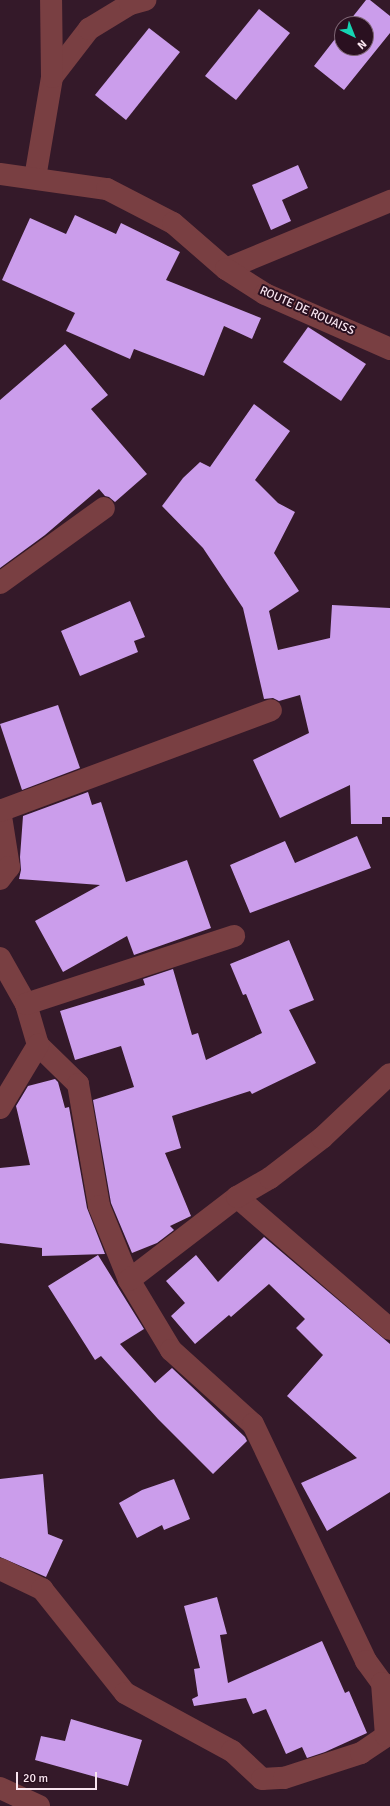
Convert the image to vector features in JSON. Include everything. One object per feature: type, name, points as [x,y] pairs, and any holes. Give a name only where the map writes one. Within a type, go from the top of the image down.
[{"type":"street","points":[[35,178],[52,77],[51,0]]},
{"type":"street","points":[[52,77],[89,29],[130,4],[145,0]]},
{"type":"street","name":"ROUTE DE ROUAISS","points":[[0,174],[107,189],[173,223],[226,269],[265,294],[390,349]]},
{"type":"street","points":[[226,269],[390,201]]},
{"type":"street","points":[[0,582],[104,508]]},
{"type":"street","points":[[0,879],[9,867],[0,810],[271,710]]},
{"type":"street","points":[[26,1004],[234,936]]},
{"type":"street","points":[[0,958],[26,1004],[38,1045],[78,1084],[100,1206],[129,1280],[171,1350],[253,1424],[366,1661],[386,1684],[386,1736],[361,1753],[284,1778],[262,1779],[232,1751],[125,1693],[42,1589],[0,1569]]},
{"type":"street","points":[[0,1108],[38,1045]]},
{"type":"street","points":[[129,1280],[237,1197],[270,1178],[322,1138],[390,1074]]},
{"type":"street","points":[[237,1197],[390,1329]]},
{"type":"street","points":[[0,1788],[39,1806]]},
{"type":"building","points":[[366,0],[370,0],[390,16],[390,33],[374,53],[374,16],[353,16]]},
{"type":"building","points":[[259,9],[290,33],[236,100],[205,76]]},
{"type":"building","points":[[149,28],[180,52],[126,120],[95,95]]},
{"type":"building","points":[[334,40],[334,56],[371,56],[344,90],[314,66]]},
{"type":"building","points":[[298,165],[308,188],[282,200],[291,221],[271,230],[252,185]]},
{"type":"building","points":[[75,215],[116,234],[121,223],[180,252],[166,280],[261,318],[252,339],[224,326],[204,376],[134,349],[130,359],[66,331],[75,313],[2,280],[30,218],[66,234]]},
{"type":"building","points":[[308,327],[366,364],[341,401],[283,362]]},
{"type":"building","points":[[65,344],[108,395],[91,409],[147,474],[115,502],[109,497],[105,496],[99,489],[45,535],[0,568],[0,400]]},
{"type":"building","points":[[254,404],[290,431],[255,480],[278,503],[295,512],[274,553],[299,591],[269,611],[278,650],[330,638],[332,605],[390,608],[390,817],[382,817],[382,824],[351,824],[350,785],[280,818],[253,760],[309,733],[300,695],[279,701],[273,698],[264,699],[243,608],[203,548],[162,506],[183,478],[200,462],[210,467]]},
{"type":"building","points":[[130,601],[145,637],[134,641],[138,652],[80,676],[61,631]]},
{"type":"building","points":[[58,705],[80,768],[22,790],[0,724]]},
{"type":"building","points":[[88,792],[92,805],[101,802],[126,882],[187,860],[211,928],[134,955],[127,936],[63,972],[35,921],[100,885],[19,879],[21,870],[20,857],[23,816]]},
{"type":"building","points":[[357,836],[371,868],[250,913],[230,865],[285,841],[295,863]]},
{"type":"building","points":[[289,940],[314,1000],[289,1010],[316,1063],[252,1094],[250,1091],[172,1116],[181,1148],[165,1153],[191,1216],[170,1226],[174,1230],[157,1243],[132,1253],[111,1203],[93,1100],[134,1087],[121,1046],[75,1060],[60,1011],[145,985],[143,979],[173,969],[192,1035],[198,1033],[206,1060],[262,1033],[246,994],[243,995],[230,964]]},
{"type":"building","points":[[55,1079],[58,1082],[65,1108],[69,1107],[87,1208],[105,1254],[42,1256],[42,1248],[0,1243],[0,1168],[30,1165],[16,1106],[28,1086]]},
{"type":"building","points":[[264,1237],[390,1344],[390,1492],[327,1531],[301,1483],[357,1458],[287,1396],[323,1355],[296,1328],[305,1319],[269,1284],[231,1317],[229,1315],[195,1344],[171,1316],[185,1303],[166,1281],[196,1255],[218,1282]]},
{"type":"building","points":[[98,1255],[144,1329],[120,1344],[155,1383],[172,1368],[245,1437],[247,1441],[213,1474],[158,1419],[101,1356],[95,1360],[48,1286]]},
{"type":"building","points":[[43,1474],[48,1534],[63,1540],[46,1577],[0,1557],[0,1479]]},
{"type":"building","points":[[174,1479],[190,1519],[164,1530],[162,1525],[137,1538],[119,1503],[142,1490]]},
{"type":"building","points":[[217,1597],[227,1634],[220,1635],[228,1683],[322,1641],[345,1693],[349,1691],[367,1733],[325,1752],[307,1758],[302,1747],[286,1754],[266,1709],[253,1714],[246,1698],[194,1706],[192,1699],[198,1696],[194,1669],[200,1668],[184,1606]]},
{"type":"building","points":[[71,1719],[142,1740],[128,1786],[35,1760],[41,1736],[65,1741]]}]
